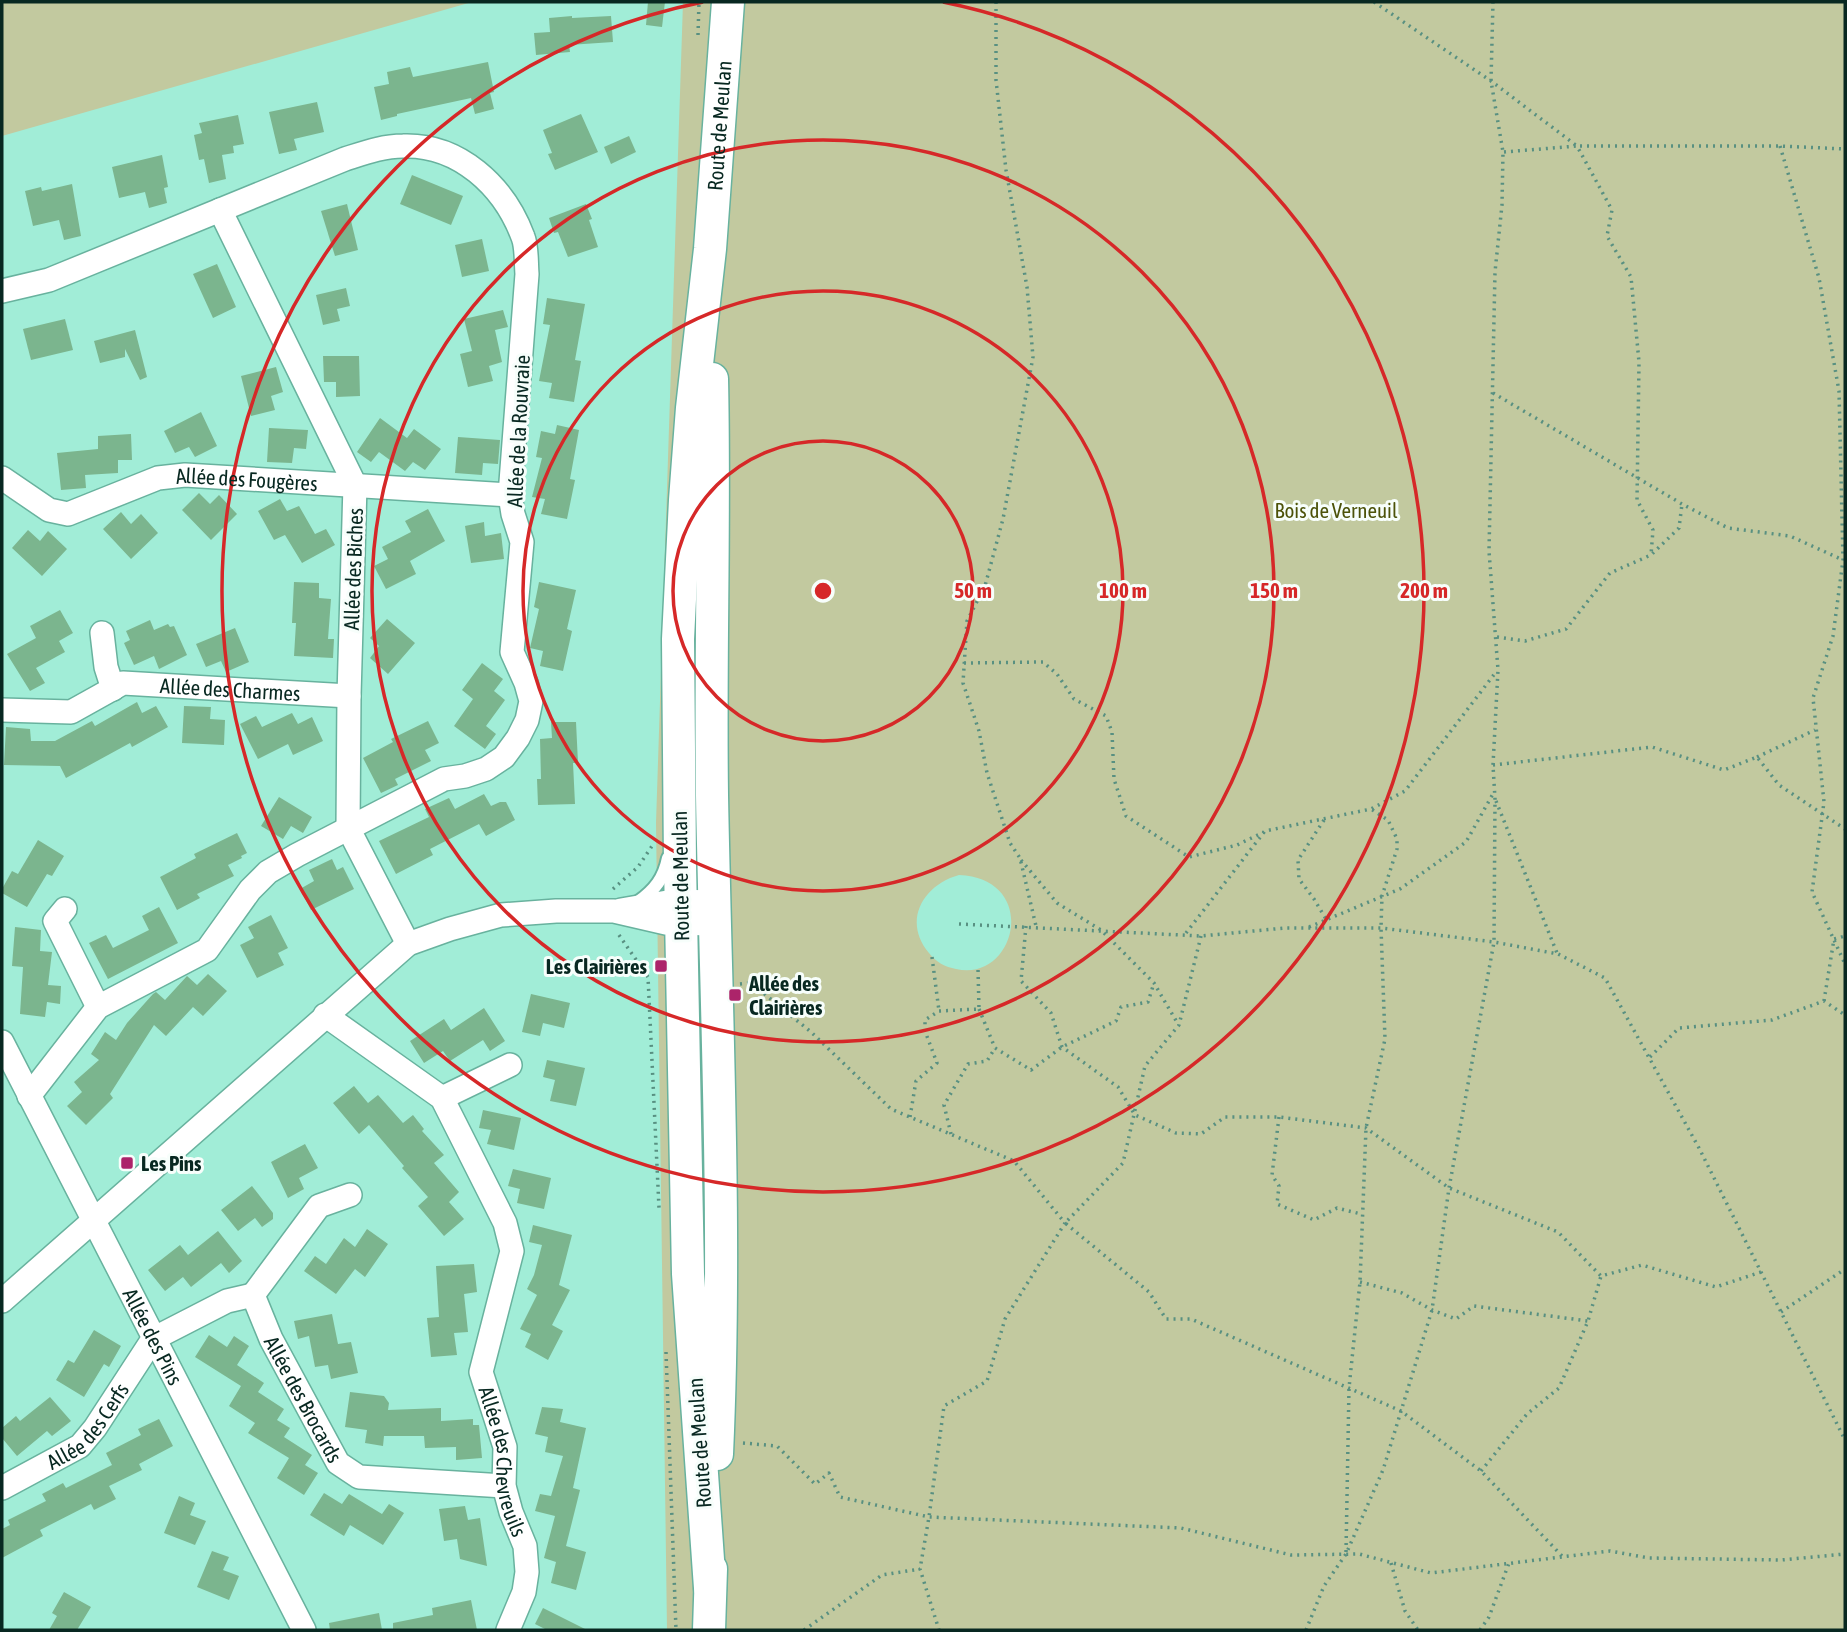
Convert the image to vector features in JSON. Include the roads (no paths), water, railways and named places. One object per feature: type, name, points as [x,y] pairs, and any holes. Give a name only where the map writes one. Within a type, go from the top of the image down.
[{"type":"main road","name":"Route de Meulan","points":[[710,1588],[688,1274],[681,912],[680,564],[692,408],[710,249],[728,2]]},
{"type":"main road","name":"Route de Meulan","points":[[709,1630],[717,1445],[721,1244],[718,986],[712,795],[713,453],[710,249]]},
{"type":"street","name":"Allée de la Rouvraie","points":[[2,291],[49,280],[345,159],[377,149],[402,146],[425,147],[449,153],[492,184],[508,206],[524,239],[527,274],[510,495],[522,542],[512,652],[531,701],[527,720],[518,738],[504,757],[486,769],[444,779],[268,872],[250,890],[207,950],[98,1007],[30,1096]]},
{"type":"street","name":"Allée des Biches","points":[[220,210],[355,485],[348,828],[408,944]]},
{"type":"street","name":"Allée des Fougères","points":[[2,478],[49,510],[68,513],[158,478],[185,475],[510,495]]},
{"type":"street","points":[[102,632],[106,667],[113,689]]},
{"type":"street","name":"Allée des Charmes","points":[[2,710],[71,712],[123,683],[349,696]]},
{"type":"street","points":[[65,909],[55,922],[98,1007]]},
{"type":"street","points":[[2,1301],[408,944],[501,915],[621,910],[716,913]]},
{"type":"street","name":"Allée des Chevreuils","points":[[325,1015],[442,1098],[505,1223],[512,1251],[481,1372],[505,1447],[504,1486],[525,1546],[527,1572],[524,1592],[508,1630]]},
{"type":"street","name":"Allée des Pins","points":[[5,1060],[30,1096],[299,1622]]},
{"type":"street","points":[[442,1098],[510,1065]]},
{"type":"street","points":[[153,1339],[227,1301],[253,1294],[319,1206],[350,1195]]},
{"type":"street","name":"Allée des Brocards","points":[[253,1294],[271,1339],[338,1463],[359,1477],[504,1486]]},
{"type":"street","name":"Allée des Cerfs","points":[[2,1488],[80,1446],[95,1428],[153,1339]]},
{"type":"lane","points":[[621,910],[651,892],[665,872],[680,767]]},
{"type":"place","name":"Les Clairières","points":[[661,966]]},
{"type":"place","name":"Allée des Clairières","points":[[735,995]]},
{"type":"place","name":"Les Pins","points":[[127,1163]]},
{"type":"park label","name":"Bois de Verneuil","points":[[1336,510]]}]
